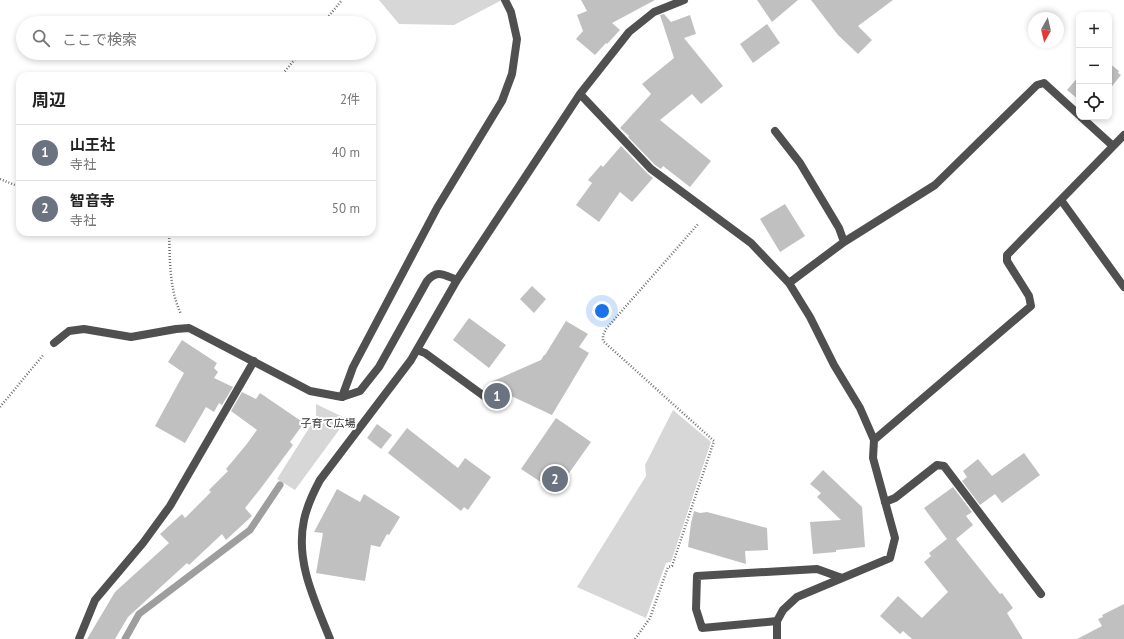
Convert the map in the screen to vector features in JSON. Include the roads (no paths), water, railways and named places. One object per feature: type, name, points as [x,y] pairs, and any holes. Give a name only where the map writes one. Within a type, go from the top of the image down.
[{"type":"street","points":[[342,396],[353,367],[437,208],[502,101],[512,74],[517,39],[512,12],[505,0]]},
{"type":"street","points":[[330,639],[308,583],[303,556],[301,538],[310,498],[320,480],[411,360],[457,280],[580,94],[629,32],[654,12],[684,0]]},
{"type":"street","points":[[789,283],[844,242],[935,185],[1037,85],[1044,83],[1076,112]]},
{"type":"street","points":[[580,94],[651,169],[751,243],[789,283],[810,317],[834,365],[860,408],[874,440],[873,458],[895,538],[890,558],[797,598],[783,610],[778,621],[777,639]]},
{"type":"street","points":[[1084,120],[1113,146]]},
{"type":"street","points":[[775,131],[800,164],[840,228],[844,242]]},
{"type":"street","points":[[874,440],[1031,306],[1029,296],[1007,261],[1007,255],[1124,135]]},
{"type":"street","points":[[1061,200],[1124,287]]},
{"type":"street","points":[[54,343],[69,331],[84,329],[131,337],[189,328],[310,391],[342,396],[360,391],[380,367],[427,280],[432,275],[440,273],[457,280]]},
{"type":"street","points":[[417,350],[425,353],[488,399]]},
{"type":"street","points":[[79,639],[95,600],[143,543],[170,506],[254,361]]},
{"type":"street","points":[[885,502],[895,498],[937,466],[944,466],[1041,594]]},
{"type":"street","points":[[778,621],[702,628],[696,610],[697,576],[817,569],[842,578]]},
{"type":"waterway","points":[[125,639],[139,614],[250,530],[280,485]]},
{"type":"place","name":"山王社","points":[[497,396]]},
{"type":"place","name":"智音寺","points":[[555,479]]},
{"type":"park label","name":"子育て広場","points":[[328,423]]}]
